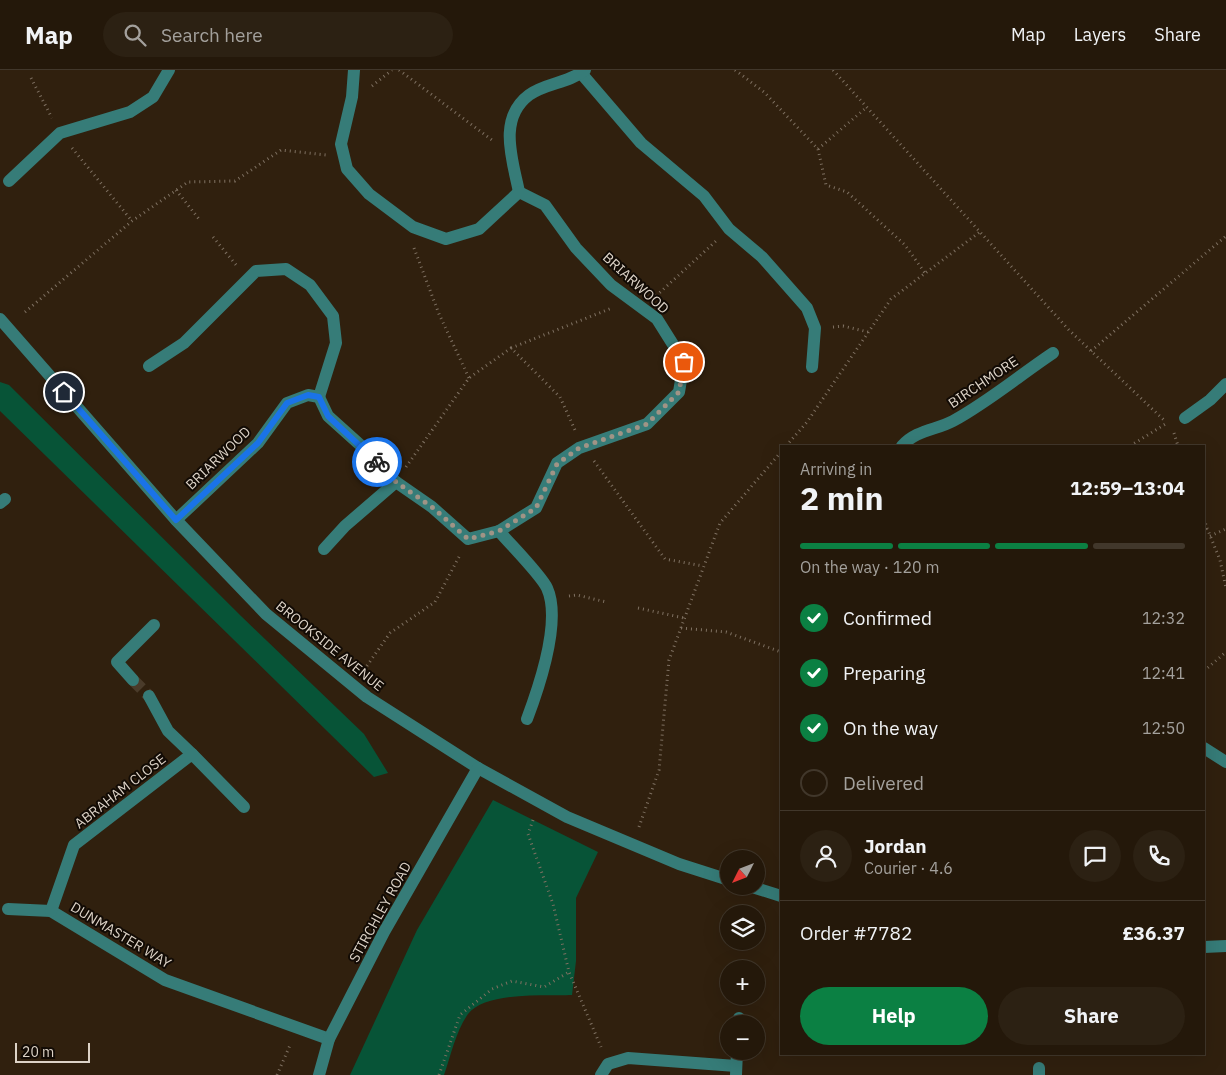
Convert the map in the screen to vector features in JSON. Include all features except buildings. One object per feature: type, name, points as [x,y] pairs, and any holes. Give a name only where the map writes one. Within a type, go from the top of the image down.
[{"type":"street","points":[[9,181],[60,133],[130,112],[153,97],[169,70]]},
{"type":"street","points":[[354,70],[352,97],[340,144],[347,169],[369,194],[413,227],[446,239],[479,230],[519,192],[509,143],[512,116],[528,96],[583,72],[641,143],[704,196],[729,229],[762,257],[807,308],[815,328],[812,367]]},
{"type":"street","name":"BRIARWOOD","points":[[468,539],[499,531],[536,508],[557,464],[579,448],[647,424],[679,392],[684,362],[657,319],[611,285],[576,248],[545,205],[519,192]]},
{"type":"street","points":[[149,366],[184,343],[256,271],[286,269],[310,285],[334,316],[336,344],[319,397],[328,416],[368,452],[396,482],[432,507],[468,539]]},
{"type":"street","name":"BROOKSIDE AVENUE","points":[[0,319],[176,520],[266,614],[367,697],[478,768],[567,817],[679,864],[720,877]]},
{"type":"street","name":"BIRCHMORE","points":[[903,445],[907,440],[921,432],[960,417],[1053,353]]},
{"type":"street","points":[[1185,418],[1210,400],[1226,384]]},
{"type":"street","name":"BRIARWOOD","points":[[176,520],[258,443],[287,403],[308,395],[319,397]]},
{"type":"street","points":[[324,550],[345,526],[396,482]]},
{"type":"street","points":[[499,531],[546,587],[552,618],[542,677],[527,720]]},
{"type":"street","points":[[133,680],[116,662],[154,625]]},
{"type":"street","name":"ABRAHAM CLOSE","points":[[149,696],[168,731],[244,807]]},
{"type":"street","points":[[1205,749],[1226,762]]},
{"type":"street","name":"ABRAHAM CLOSE","points":[[51,911],[74,845],[192,754]]},
{"type":"street","name":"STIRCHLEY ROAD","points":[[319,1075],[330,1039],[384,932],[478,768]]},
{"type":"street","points":[[765,891],[780,896]]},
{"type":"street","name":"DUNMASTER WAY","points":[[8,909],[51,911],[165,980],[330,1039]]},
{"type":"street","points":[[1205,946],[1226,946]]},
{"type":"street","points":[[601,1075],[608,1064],[628,1058],[736,1070]]},
{"type":"path","points":[[399,70],[495,142],[509,143]]},
{"type":"path","points":[[735,70],[764,92],[818,149],[826,185],[847,192],[905,245],[926,273]]},
{"type":"path","points":[[834,70],[1069,330],[1172,427],[1178,445]]},
{"type":"path","points":[[31,78],[60,133],[132,221]]},
{"type":"path","points":[[818,149],[867,107]]},
{"type":"path","points":[[25,312],[132,221],[188,182],[235,181],[281,150],[344,156]]},
{"type":"path","points":[[176,190],[199,219]]},
{"type":"path","points":[[413,227],[412,243],[422,270],[439,314],[469,378]]},
{"type":"path","points":[[643,308],[729,229]]},
{"type":"path","points":[[787,445],[807,422],[891,299],[981,231]]},
{"type":"path","points":[[1091,351],[1226,236]]},
{"type":"path","points":[[213,237],[248,279]]},
{"type":"path","points":[[511,348],[609,310],[628,297]]},
{"type":"path","points":[[815,328],[843,326],[869,332]]},
{"type":"path","points":[[1132,445],[1167,422]]},
{"type":"path","points":[[638,830],[659,770],[669,660],[680,628],[720,523],[780,453]]},
{"type":"path","points":[[1205,522],[1226,588]]},
{"type":"path","points":[[1210,536],[1226,529]]},
{"type":"path","points":[[364,670],[390,633],[435,602],[468,539]]},
{"type":"path","points":[[1223,574],[1226,569]]},
{"type":"path","points":[[548,598],[577,595],[606,602]]},
{"type":"path","points":[[638,608],[684,618]]},
{"type":"path","points":[[680,628],[726,632],[780,652]]},
{"type":"path","points":[[1205,670],[1226,652]]},
{"type":"path","points":[[539,802],[528,834],[553,904],[569,972],[608,1064]]},
{"type":"path","points":[[439,1075],[460,1014],[492,989],[512,981],[544,987],[569,972]]},
{"type":"path","points":[[277,1075],[297,1028]]},
{"type":"green space","points":[[0,382],[9,385],[241,616],[364,734],[388,773],[374,777],[0,411]]},
{"type":"green space","points":[[493,800],[598,852],[576,898],[576,961],[572,995],[517,996],[488,1001],[476,1007],[468,1014],[460,1028],[444,1075],[350,1075],[417,930]]},
{"type":"tunnel","points":[[133,680],[149,696]]},
{"type":"way so far","points":[[377,462],[396,482],[432,507],[468,539],[499,531],[536,508],[557,464],[579,448],[647,424],[679,392],[684,362]]},
{"type":"route","points":[[64,392],[176,520],[258,443],[287,403],[308,395],[319,397],[328,416],[377,462]]}]
